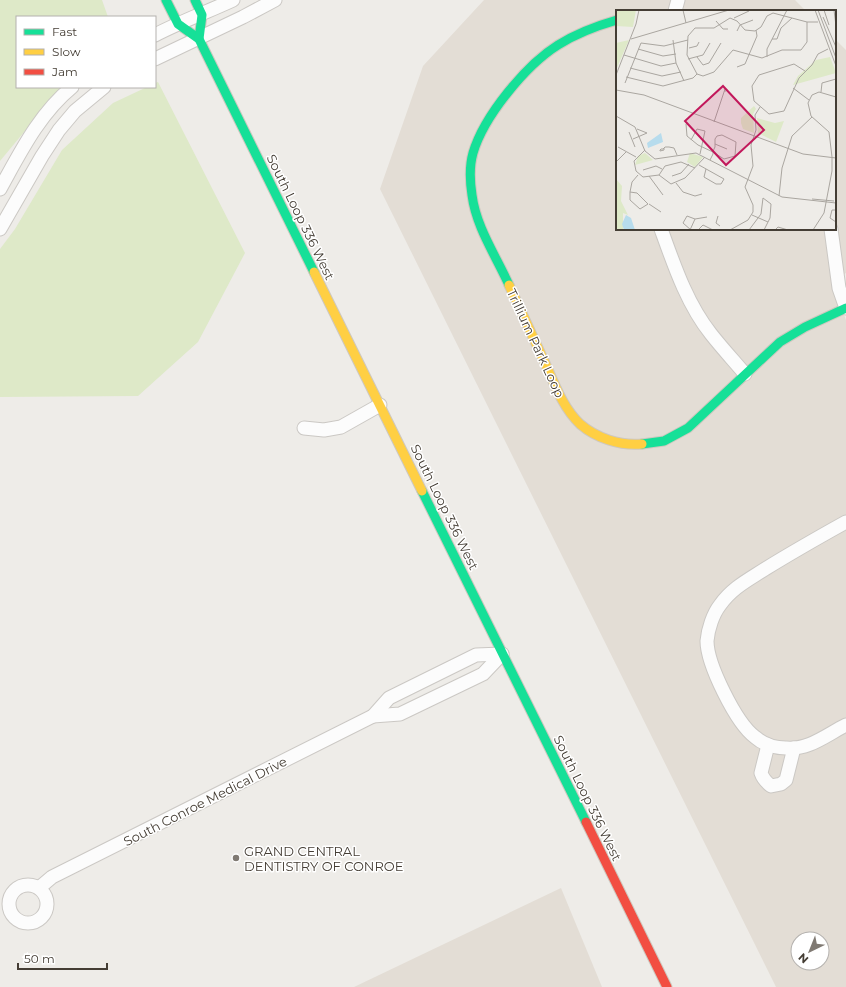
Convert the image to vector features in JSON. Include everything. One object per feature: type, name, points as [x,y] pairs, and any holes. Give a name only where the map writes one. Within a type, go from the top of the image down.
[{"type":"main road","name":"South Loop 336 West","points":[[166,0],[178,24],[199,38],[667,987]]},
{"type":"main road","points":[[195,0],[202,15],[199,38]]},
{"type":"main road","name":"Trillium Park Loop","points":[[616,20],[584,30],[560,43],[542,56],[523,74],[488,122],[476,146],[472,164],[471,186],[474,207],[484,234],[562,398],[579,423],[595,434],[612,441],[630,444],[660,442],[675,436],[688,428],[780,342],[805,326],[846,309]]},
{"type":"street","points":[[156,35],[233,0]]},
{"type":"street","points":[[156,59],[275,0]]},
{"type":"street","points":[[675,10],[678,0]]},
{"type":"street","points":[[0,189],[36,126],[51,107],[71,88]]},
{"type":"street","points":[[0,229],[53,138],[75,111],[103,88]]},
{"type":"street","points":[[36,126],[53,138]]},
{"type":"street","points":[[661,230],[675,269],[692,304],[710,334],[745,374]]},
{"type":"street","name":"Trillium Park Loop","points":[[831,230],[839,288],[846,309]]},
{"type":"street","points":[[304,428],[324,430],[341,427],[380,404]]},
{"type":"street","points":[[846,522],[785,557],[733,590],[720,605],[712,619],[707,640],[709,657],[719,682],[745,728],[755,738],[768,745],[786,748],[801,748],[815,743],[846,725]]},
{"type":"street","name":"South Conroe Medical Drive","points":[[39,888],[52,877],[373,716],[389,698],[476,654],[502,654]]},
{"type":"street","name":"South Conroe Medical Drive","points":[[373,716],[400,714],[476,678],[483,674],[502,654]]},
{"type":"street","points":[[768,745],[761,773],[762,778],[771,786],[780,784],[786,780],[794,748]]},
{"type":"shaded area","points":[[484,0],[795,0],[805,10],[616,10],[616,230],[836,230],[836,40],[846,50],[846,273],[832,281],[846,320],[846,987],[776,987],[380,189],[423,66]]},
{"type":"shaded area","points":[[561,888],[602,987],[354,987]]},
{"type":"green space","points":[[0,0],[102,0],[108,16],[16,16],[16,88],[62,88],[0,161]]},
{"type":"green space","points":[[158,82],[245,253],[198,342],[138,396],[0,397],[0,249],[15,229],[62,150],[113,103],[145,88],[156,88],[156,83]]},
{"type":"traffic: fast","points":[[166,0],[178,24],[199,39],[314,272]]},
{"type":"traffic: fast","points":[[195,0],[202,15],[199,39]]},
{"type":"traffic: fast","points":[[509,285],[482,230],[474,207],[470,169],[473,153],[478,139],[496,108],[520,78],[533,65],[558,45],[579,33],[616,20]]},
{"type":"traffic: fast","points":[[642,444],[664,441],[688,428],[780,342],[805,327],[846,308]]},
{"type":"traffic: fast","points":[[422,491],[586,822]]},
{"type":"traffic: slow","points":[[314,272],[422,491]]},
{"type":"traffic: slow","points":[[509,285],[560,395],[574,418],[586,429],[601,437],[625,444],[642,444]]},
{"type":"traffic: jam","points":[[586,822],[667,987]]},
{"type":"place","name":"GRAND CENTRAL DENTISTRY OF CONROE","points":[[236,858]]}]
